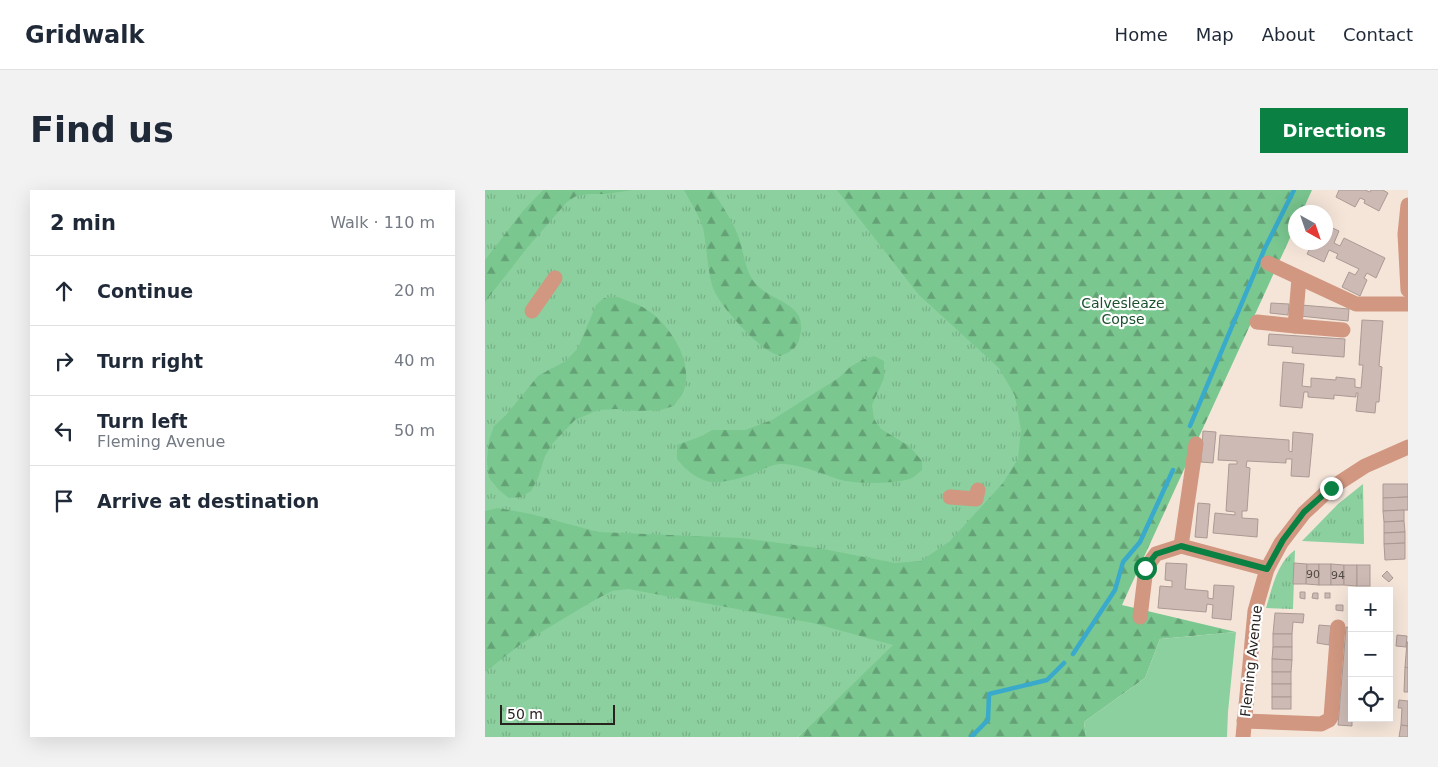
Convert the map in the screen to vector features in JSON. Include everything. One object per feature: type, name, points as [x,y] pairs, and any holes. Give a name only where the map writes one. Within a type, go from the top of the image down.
[{"type":"street","points":[[1408,205],[1408,290]]},
{"type":"street","points":[[1268,264],[1356,304],[1408,304]]},
{"type":"street","points":[[532,311],[555,278]]},
{"type":"street","points":[[1295,326],[1299,278]]},
{"type":"street","points":[[1257,322],[1343,330]]},
{"type":"street","points":[[1181,546],[1196,444]]},
{"type":"street","name":"Fleming Avenue","points":[[1243,737],[1255,610],[1267,569],[1283,540],[1304,512],[1331,488],[1365,466],[1408,447]]},
{"type":"street","points":[[950,497],[976,499],[978,490]]},
{"type":"street","points":[[1140,617],[1145,568],[1156,554],[1181,546],[1267,569]]},
{"type":"street","points":[[1244,721],[1321,724],[1329,720],[1331,717],[1339,627]]},
{"type":"green space","points":[[485,190],[851,190],[985,328],[1040,433],[894,645],[798,737],[485,737]]},
{"type":"green space","points":[[543,190],[632,190],[576,196],[567,202],[527,248],[485,302],[485,260],[523,211]]},
{"type":"green space","points":[[684,190],[713,190],[737,233],[751,278],[762,290],[787,305],[799,316],[801,325],[799,340],[790,351],[780,356],[759,344],[743,329],[720,301],[712,285],[703,228]]},
{"type":"green space","name":"Calvesleaze Copse","points":[[837,190],[1312,190],[1305,205],[1288,205],[1288,242],[1122,605],[1236,632],[1160,639],[1145,678],[1084,722],[1086,737],[798,737],[893,645],[813,623],[628,589],[612,591],[593,601],[521,644],[485,672],[485,511],[498,508],[531,514],[598,532],[741,538],[818,548],[895,563],[921,561],[950,541],[1003,483],[1018,459],[1021,430],[1015,396],[999,368],[919,295]]},
{"type":"green space","points":[[618,297],[636,304],[655,315],[671,333],[686,368],[683,392],[674,406],[660,410],[598,410],[575,420],[553,443],[545,456],[538,478],[531,491],[521,497],[509,498],[489,478],[487,461],[489,440],[494,426],[506,415],[538,376],[566,361],[578,348],[596,305],[604,298]]},
{"type":"green space","points":[[874,356],[884,361],[884,378],[872,405],[874,419],[881,429],[909,446],[922,461],[922,470],[913,478],[894,482],[857,482],[841,480],[800,466],[780,464],[772,465],[738,479],[712,482],[692,474],[677,459],[677,445],[702,436],[712,430],[745,430],[772,420],[840,377],[850,367]]},
{"type":"green space","points":[[1363,484],[1364,544],[1302,541],[1338,504]]},
{"type":"green space","points":[[1295,550],[1293,609],[1266,608],[1279,569]]},
{"type":"green space","points":[[1236,632],[1227,737],[1086,737],[1084,722],[1145,678],[1160,639]]},
{"type":"building","points":[[1339,190],[1365,190],[1370,192],[1371,190],[1383,190],[1388,193],[1379,211],[1364,203],[1365,200],[1360,198],[1355,207],[1336,197]]},
{"type":"building","points":[[1333,228],[1339,231],[1334,243],[1340,246],[1344,238],[1385,258],[1376,278],[1367,273],[1364,278],[1367,280],[1360,296],[1342,287],[1349,272],[1355,275],[1359,269],[1336,258],[1338,254],[1329,250],[1333,250]]},
{"type":"building","points":[[1309,250],[1329,250],[1324,262],[1307,254]]},
{"type":"building","points":[[1271,303],[1289,304],[1288,315],[1270,313]]},
{"type":"building","points":[[1301,305],[1349,309],[1348,321],[1300,316]]},
{"type":"building","points":[[1362,320],[1383,321],[1379,366],[1382,367],[1379,402],[1376,402],[1375,413],[1356,411],[1358,393],[1356,393],[1356,397],[1334,395],[1334,399],[1308,397],[1308,392],[1304,392],[1302,408],[1280,406],[1283,362],[1304,364],[1302,386],[1311,387],[1311,378],[1336,380],[1336,377],[1355,379],[1355,387],[1361,388],[1363,365],[1359,365]]},
{"type":"building","points":[[1269,334],[1345,339],[1344,357],[1292,353],[1293,347],[1268,345]]},
{"type":"building","points":[[1203,431],[1216,432],[1213,463],[1201,462]]},
{"type":"building","points":[[1293,432],[1313,434],[1309,477],[1291,476],[1292,459],[1286,459],[1286,463],[1247,461],[1246,467],[1250,468],[1247,511],[1242,511],[1242,518],[1258,519],[1257,537],[1213,533],[1215,513],[1235,515],[1235,512],[1226,511],[1229,464],[1237,464],[1237,461],[1218,460],[1220,435],[1289,440],[1289,451],[1292,452]]},
{"type":"building","points":[[1383,484],[1408,484],[1408,497],[1383,498]]},
{"type":"building","points":[[1408,497],[1408,510],[1383,511],[1383,498]]},
{"type":"building","points":[[1198,503],[1210,504],[1207,538],[1195,537]]},
{"type":"building","points":[[1404,510],[1404,521],[1384,522],[1383,511]]},
{"type":"building","points":[[1404,521],[1405,532],[1384,533],[1384,522]]},
{"type":"building","points":[[1405,532],[1405,543],[1384,544],[1384,533]]},
{"type":"building","points":[[1405,543],[1405,559],[1385,560],[1384,544]]},
{"type":"building","points":[[1166,563],[1187,564],[1185,589],[1208,591],[1208,598],[1213,599],[1214,585],[1234,586],[1231,620],[1212,618],[1213,605],[1207,604],[1206,612],[1158,608],[1160,586],[1172,587],[1172,581],[1165,580]]},
{"type":"building","points":[[1294,563],[1307,564],[1306,584],[1293,584]]},
{"type":"building","points":[[1307,564],[1319,564],[1319,585],[1306,584]]},
{"type":"building","points":[[1319,564],[1331,564],[1331,585],[1319,585]]},
{"type":"building","points":[[1331,564],[1344,565],[1344,585],[1331,585]]},
{"type":"building","points":[[1344,565],[1357,565],[1357,586],[1344,585]]},
{"type":"building","points":[[1357,565],[1370,565],[1370,586],[1357,586]]},
{"type":"building","points":[[1387,571],[1393,578],[1389,582],[1382,576]]},
{"type":"building","points":[[1300,592],[1305,592],[1305,599],[1300,598]]},
{"type":"building","points":[[1313,593],[1318,593],[1318,599],[1312,598]]},
{"type":"building","points":[[1325,593],[1330,593],[1330,598],[1325,598]]},
{"type":"building","points":[[1336,605],[1343,605],[1343,611],[1336,610]]},
{"type":"building","points":[[1275,613],[1304,614],[1303,623],[1293,622],[1292,634],[1273,634]]},
{"type":"building","points":[[1319,625],[1331,626],[1329,645],[1317,643]]},
{"type":"building","points":[[1346,627],[1348,627],[1348,722],[1352,722],[1352,726],[1338,725]]},
{"type":"building","points":[[1273,634],[1292,634],[1292,647],[1273,647]]},
{"type":"building","points":[[1397,635],[1407,636],[1406,647],[1396,646]]},
{"type":"building","points":[[1408,642],[1408,668],[1405,667]]},
{"type":"building","points":[[1273,647],[1292,647],[1292,660],[1272,659]]},
{"type":"building","points":[[1272,659],[1292,660],[1291,672],[1272,672]]},
{"type":"building","points":[[1405,667],[1408,668],[1408,692],[1404,692]]},
{"type":"building","points":[[1272,672],[1291,672],[1291,684],[1272,684]]},
{"type":"building","points":[[1272,684],[1291,684],[1291,697],[1272,697]]},
{"type":"building","points":[[1272,697],[1291,697],[1291,709],[1272,709]]},
{"type":"building","points":[[1399,700],[1408,701],[1408,726],[1401,725],[1402,708],[1398,708]]},
{"type":"building","points":[[1401,725],[1408,726],[1408,737],[1399,737]]},
{"type":"waterway","points":[[1190,426],[1265,248],[1294,190]]},
{"type":"waterway","points":[[1073,654],[1115,590],[1123,562],[1140,542],[1173,470]]},
{"type":"waterway","points":[[971,737],[988,720],[989,694],[1047,680],[1064,663]]},
{"type":"route","points":[[1145,568],[1156,554],[1181,546],[1267,569],[1283,540],[1304,512],[1331,488]]}]
